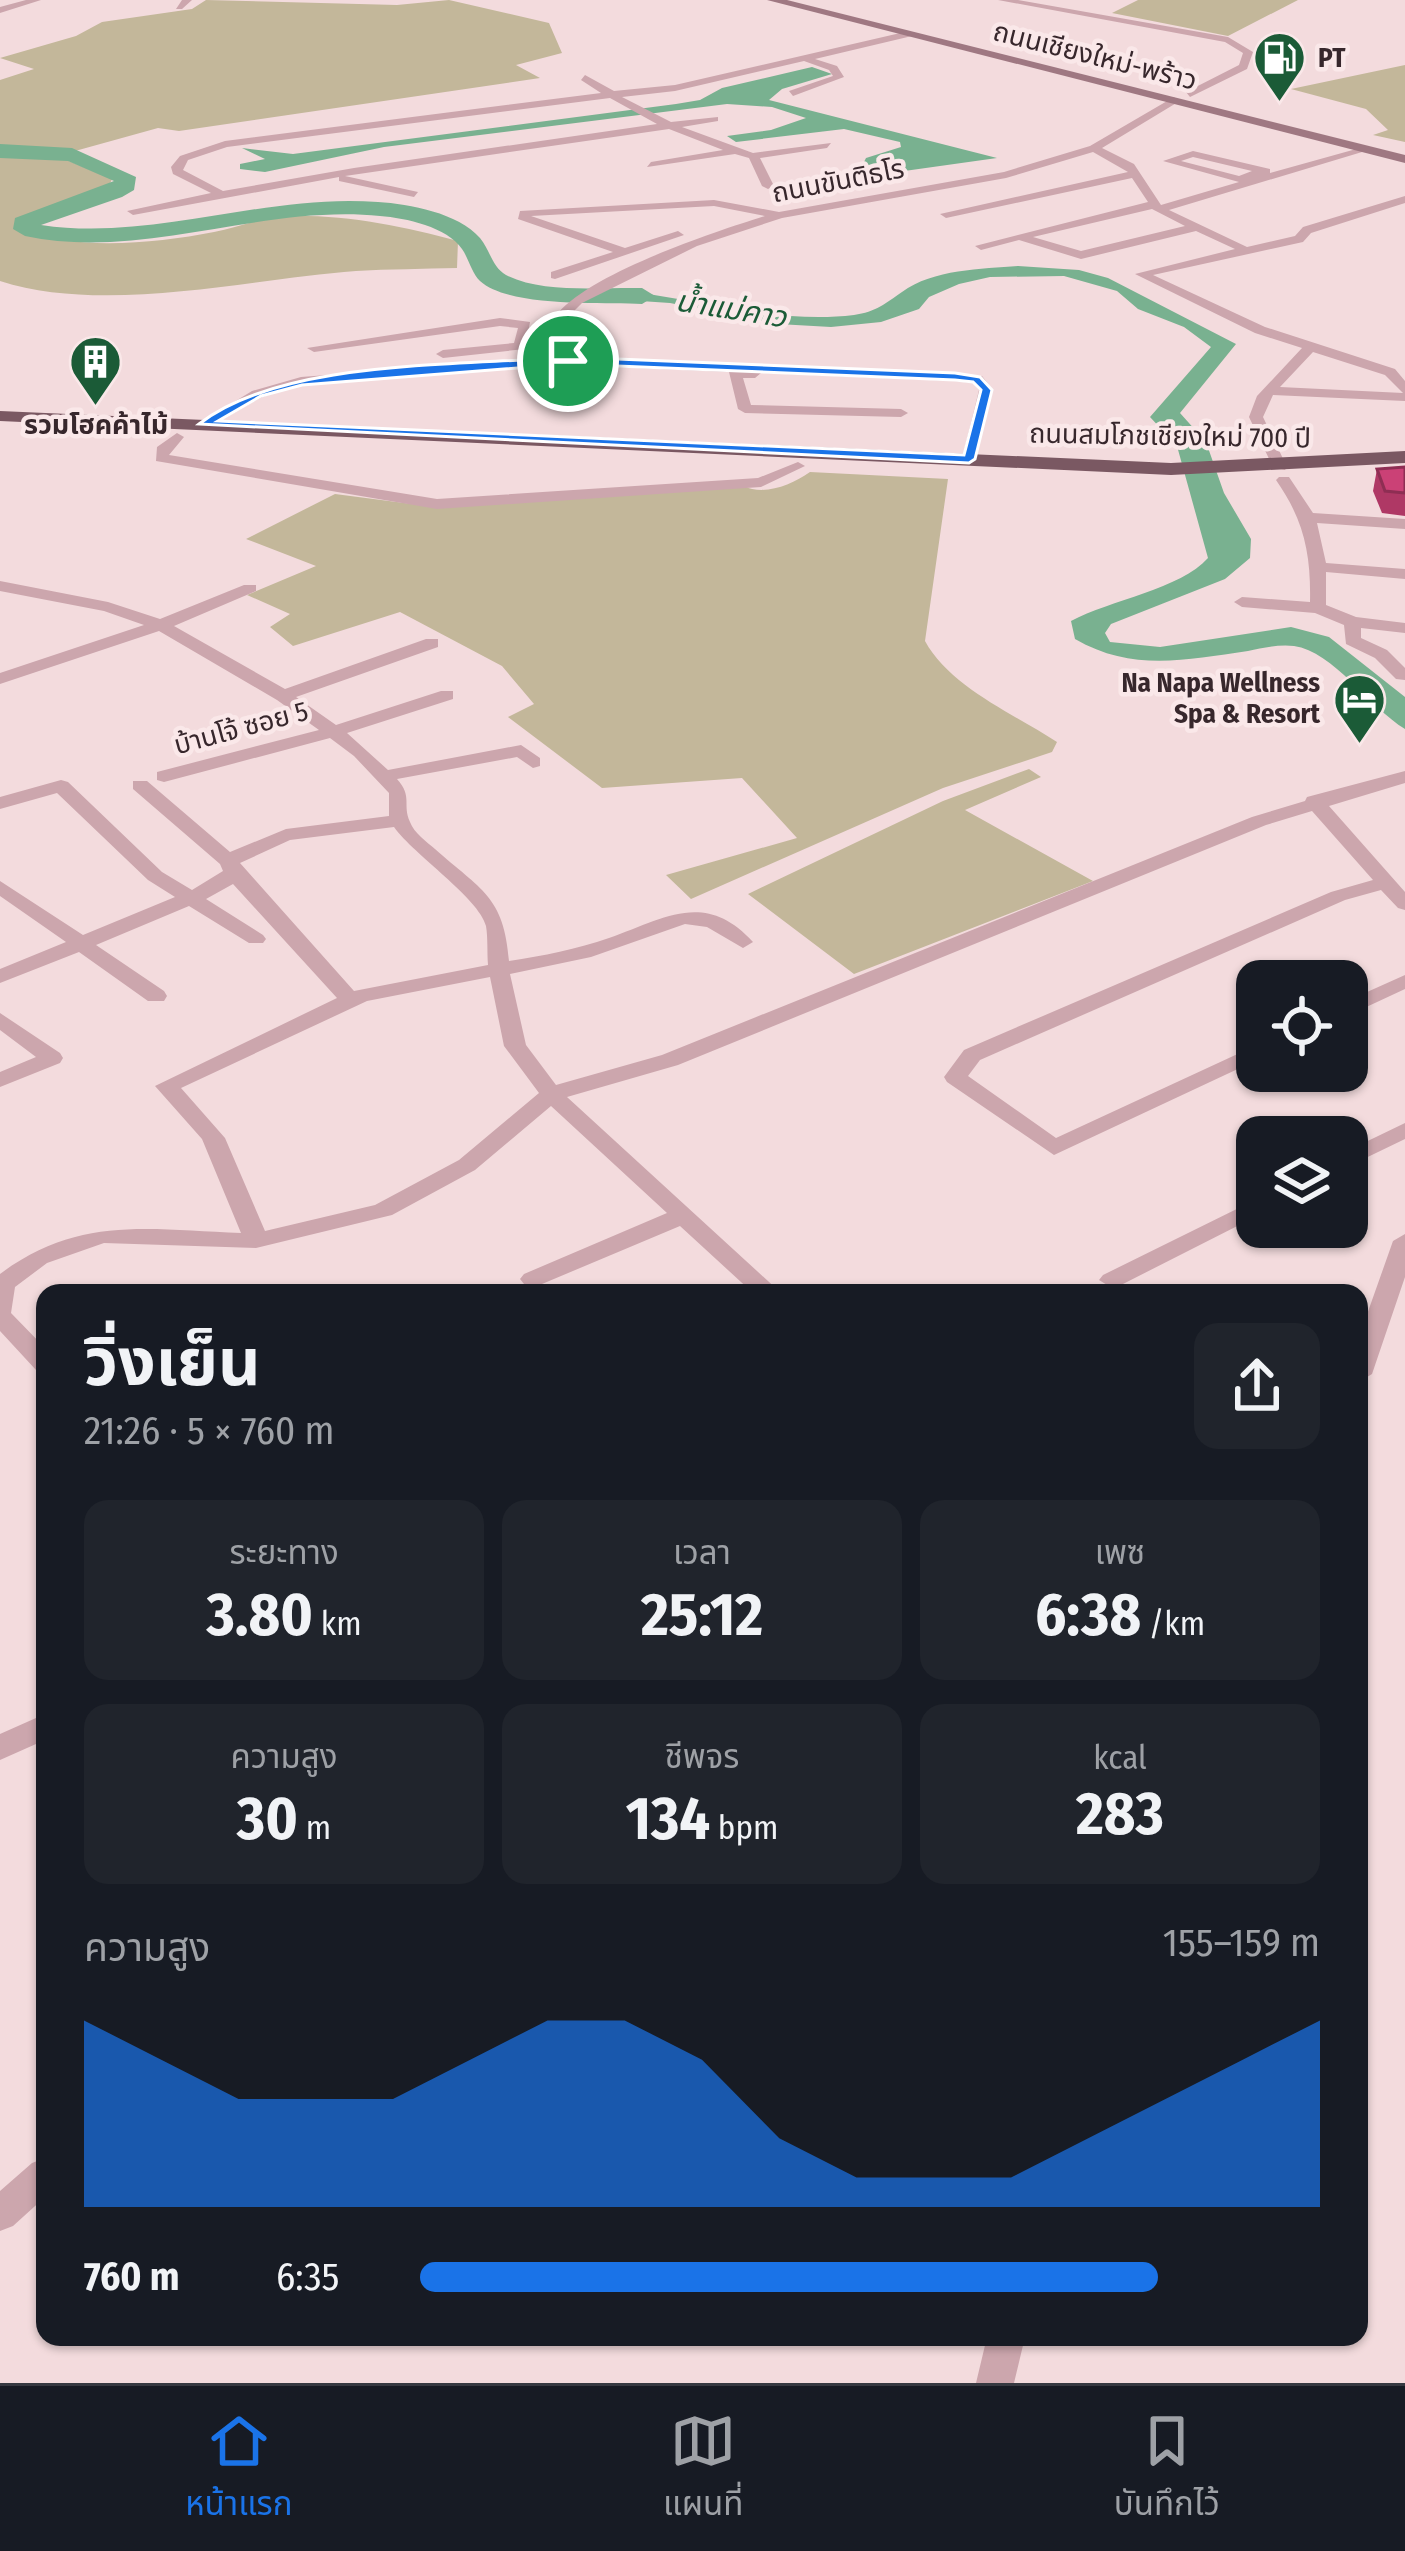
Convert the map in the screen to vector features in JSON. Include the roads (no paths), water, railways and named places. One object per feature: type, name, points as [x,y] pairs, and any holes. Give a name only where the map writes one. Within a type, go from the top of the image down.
[{"type":"main road","name":"ถนนเชียงใหม่-พร้าว","points":[[772,0],[1405,159]]},
{"type":"main road","name":"ถนนเชียงใหม่-พร้าว","points":[[810,0],[1405,148]]},
{"type":"main road","points":[[1174,100],[1190,94]]},
{"type":"main road","name":"ถนนสมโภชเชียงใหม่ 700 ปี","points":[[0,416],[969,459],[1172,474]]},
{"type":"main road","name":"ถนนสมโภชเชียงใหม่ 700 ปี","points":[[0,429],[798,466],[1172,474],[1405,472]]},
{"type":"main road","name":"ถนนสมโภชเชียงใหม่ 700 ปี","points":[[1282,474],[1405,458]]},
{"type":"street","points":[[0,10],[36,0]]},
{"type":"street","points":[[1004,0],[1228,40],[1248,52],[1244,67],[1190,94]]},
{"type":"street","points":[[219,194],[177,172],[177,166],[184,158],[225,144],[721,80],[909,34]]},
{"type":"street","points":[[794,93],[839,77],[833,68],[805,58]]},
{"type":"street","points":[[585,78],[648,118],[734,151],[753,156],[827,145]]},
{"type":"street","name":"ถนนขันติธโร","points":[[568,361],[564,313],[577,300],[693,243],[780,215],[1006,175],[1094,148],[1174,100]]},
{"type":"street","points":[[133,211],[329,176],[714,119]]},
{"type":"street","points":[[1094,148],[1130,166],[1149,186],[1156,206],[1192,228],[1242,248]]},
{"type":"street","points":[[980,247],[1244,186],[1367,149]]},
{"type":"street","points":[[652,165],[734,151]]},
{"type":"street","points":[[1266,172],[1239,179],[1168,161],[1193,154],[1280,175]]},
{"type":"street","points":[[753,156],[768,186]]},
{"type":"street","points":[[1175,178],[1195,172],[1244,186]]},
{"type":"street","points":[[946,214],[1136,174]]},
{"type":"street","points":[[329,176],[414,194]]},
{"type":"street","points":[[1269,391],[1405,393],[1397,369],[1310,347],[1240,321],[1141,274],[1299,239],[1307,230],[1405,199]]},
{"type":"street","points":[[624,252],[545,229],[522,217],[536,212],[714,203],[780,215]]},
{"type":"street","points":[[554,275],[760,209]]},
{"type":"street","points":[[1021,237],[1081,255],[1192,228]]},
{"type":"street","points":[[314,348],[500,322],[525,326],[520,346],[353,363],[318,379]]},
{"type":"street","points":[[376,339],[384,360]]},
{"type":"street","points":[[1310,347],[1269,391],[1256,417],[1282,474],[1311,518],[1319,567],[1318,608]]},
{"type":"street","points":[[205,424],[257,394],[318,379],[568,361],[955,376],[985,383],[969,459]]},
{"type":"street","points":[[833,371],[831,377],[735,373],[745,409],[901,413]]},
{"type":"street","points":[[176,437],[162,450],[161,458],[437,504],[761,482],[798,466]]},
{"type":"street","points":[[1311,518],[1405,524]]},
{"type":"street","points":[[1319,567],[1405,574]]},
{"type":"street","points":[[0,586],[108,607],[161,625],[283,696],[361,752],[398,792],[399,821],[414,841],[488,907],[496,926],[499,971],[514,1046],[551,1094],[758,1284]]},
{"type":"street","points":[[0,680],[161,625],[250,588]]},
{"type":"street","points":[[1242,602],[1318,608],[1352,622],[1405,628]]},
{"type":"street","points":[[1352,622],[1352,640],[1381,655],[1402,675]]},
{"type":"street","points":[[283,696],[432,643]]},
{"type":"street","name":"บ้านโจ้ ซอย 5","points":[[164,776],[333,732],[447,695]]},
{"type":"street","points":[[383,776],[521,751],[533,762]]},
{"type":"street","points":[[36,1354],[0,1313],[3,1284],[38,1258],[102,1235],[256,1241],[383,1210],[467,1166],[551,1094],[670,1060],[1314,801],[1405,777]]},
{"type":"street","points":[[140,785],[232,867],[351,1001]]},
{"type":"street","points":[[0,802],[61,786],[154,876],[256,939]]},
{"type":"street","points":[[1314,801],[1405,904]]},
{"type":"street","points":[[0,977],[192,898],[232,867],[242,850],[296,835],[399,821]]},
{"type":"street","points":[[1236,1062],[1054,1148],[955,1077],[972,1054],[1338,896],[1385,882]]},
{"type":"street","points":[[0,887],[156,996]]},
{"type":"street","points":[[256,1241],[217,1136],[199,1113],[166,1086],[387,988],[499,971],[600,948],[691,916],[716,922],[743,942]]},
{"type":"street","points":[[1368,999],[1405,982]]},
{"type":"street","points":[[0,1020],[52,1058],[0,1080]]},
{"type":"street","points":[[1368,1149],[1405,1130]]},
{"type":"street","points":[[533,1280],[684,1215]]},
{"type":"street","points":[[1112,1280],[1236,1217]]},
{"type":"street","points":[[1369,1321],[1405,1241]]},
{"type":"street","points":[[0,1748],[36,1730]]},
{"type":"street","points":[[0,2214],[36,2182]]},
{"type":"street","points":[[995,2383],[1004,2346]]},
{"type":"water","points":[[812,67],[832,74],[782,89],[769,100],[997,158],[883,174],[864,162],[866,158],[901,147],[900,142],[844,129],[736,142],[727,136],[771,130],[806,118],[772,107],[727,104],[384,147],[265,172],[240,169],[240,164],[265,159],[242,148],[293,154],[676,104]]},
{"type":"water","points":[[1018,266],[1079,270],[1108,278],[1236,344],[1180,413],[1206,442],[1224,493],[1251,539],[1250,558],[1225,579],[1111,624],[1105,633],[1110,642],[1160,647],[1291,627],[1329,637],[1405,697],[1405,729],[1309,650],[1277,646],[1159,661],[1117,656],[1075,639],[1071,621],[1181,578],[1208,558],[1177,446],[1150,417],[1211,347],[1184,327],[1138,309],[1117,291],[1064,276],[990,277],[959,284],[929,297],[919,309],[881,322],[831,327],[778,324],[670,303],[596,298],[608,289],[762,313],[854,315],[875,309],[928,279],[958,271]]},
{"type":"waterway","name":"น้ำแม่คาว","points":[[0,151],[72,155],[125,177],[126,185],[114,192],[23,223],[25,229],[116,235],[262,213],[381,209],[431,218],[469,240],[490,277],[516,288],[642,296]]},
{"type":"place","name":"PT","points":[[1279,104]]},
{"type":"place","name":"รวมโฮคค้าไม้","points":[[96,408]]},
{"type":"place","name":"Na Napa Wellness Spa & Resort","points":[[1359,745]]}]
